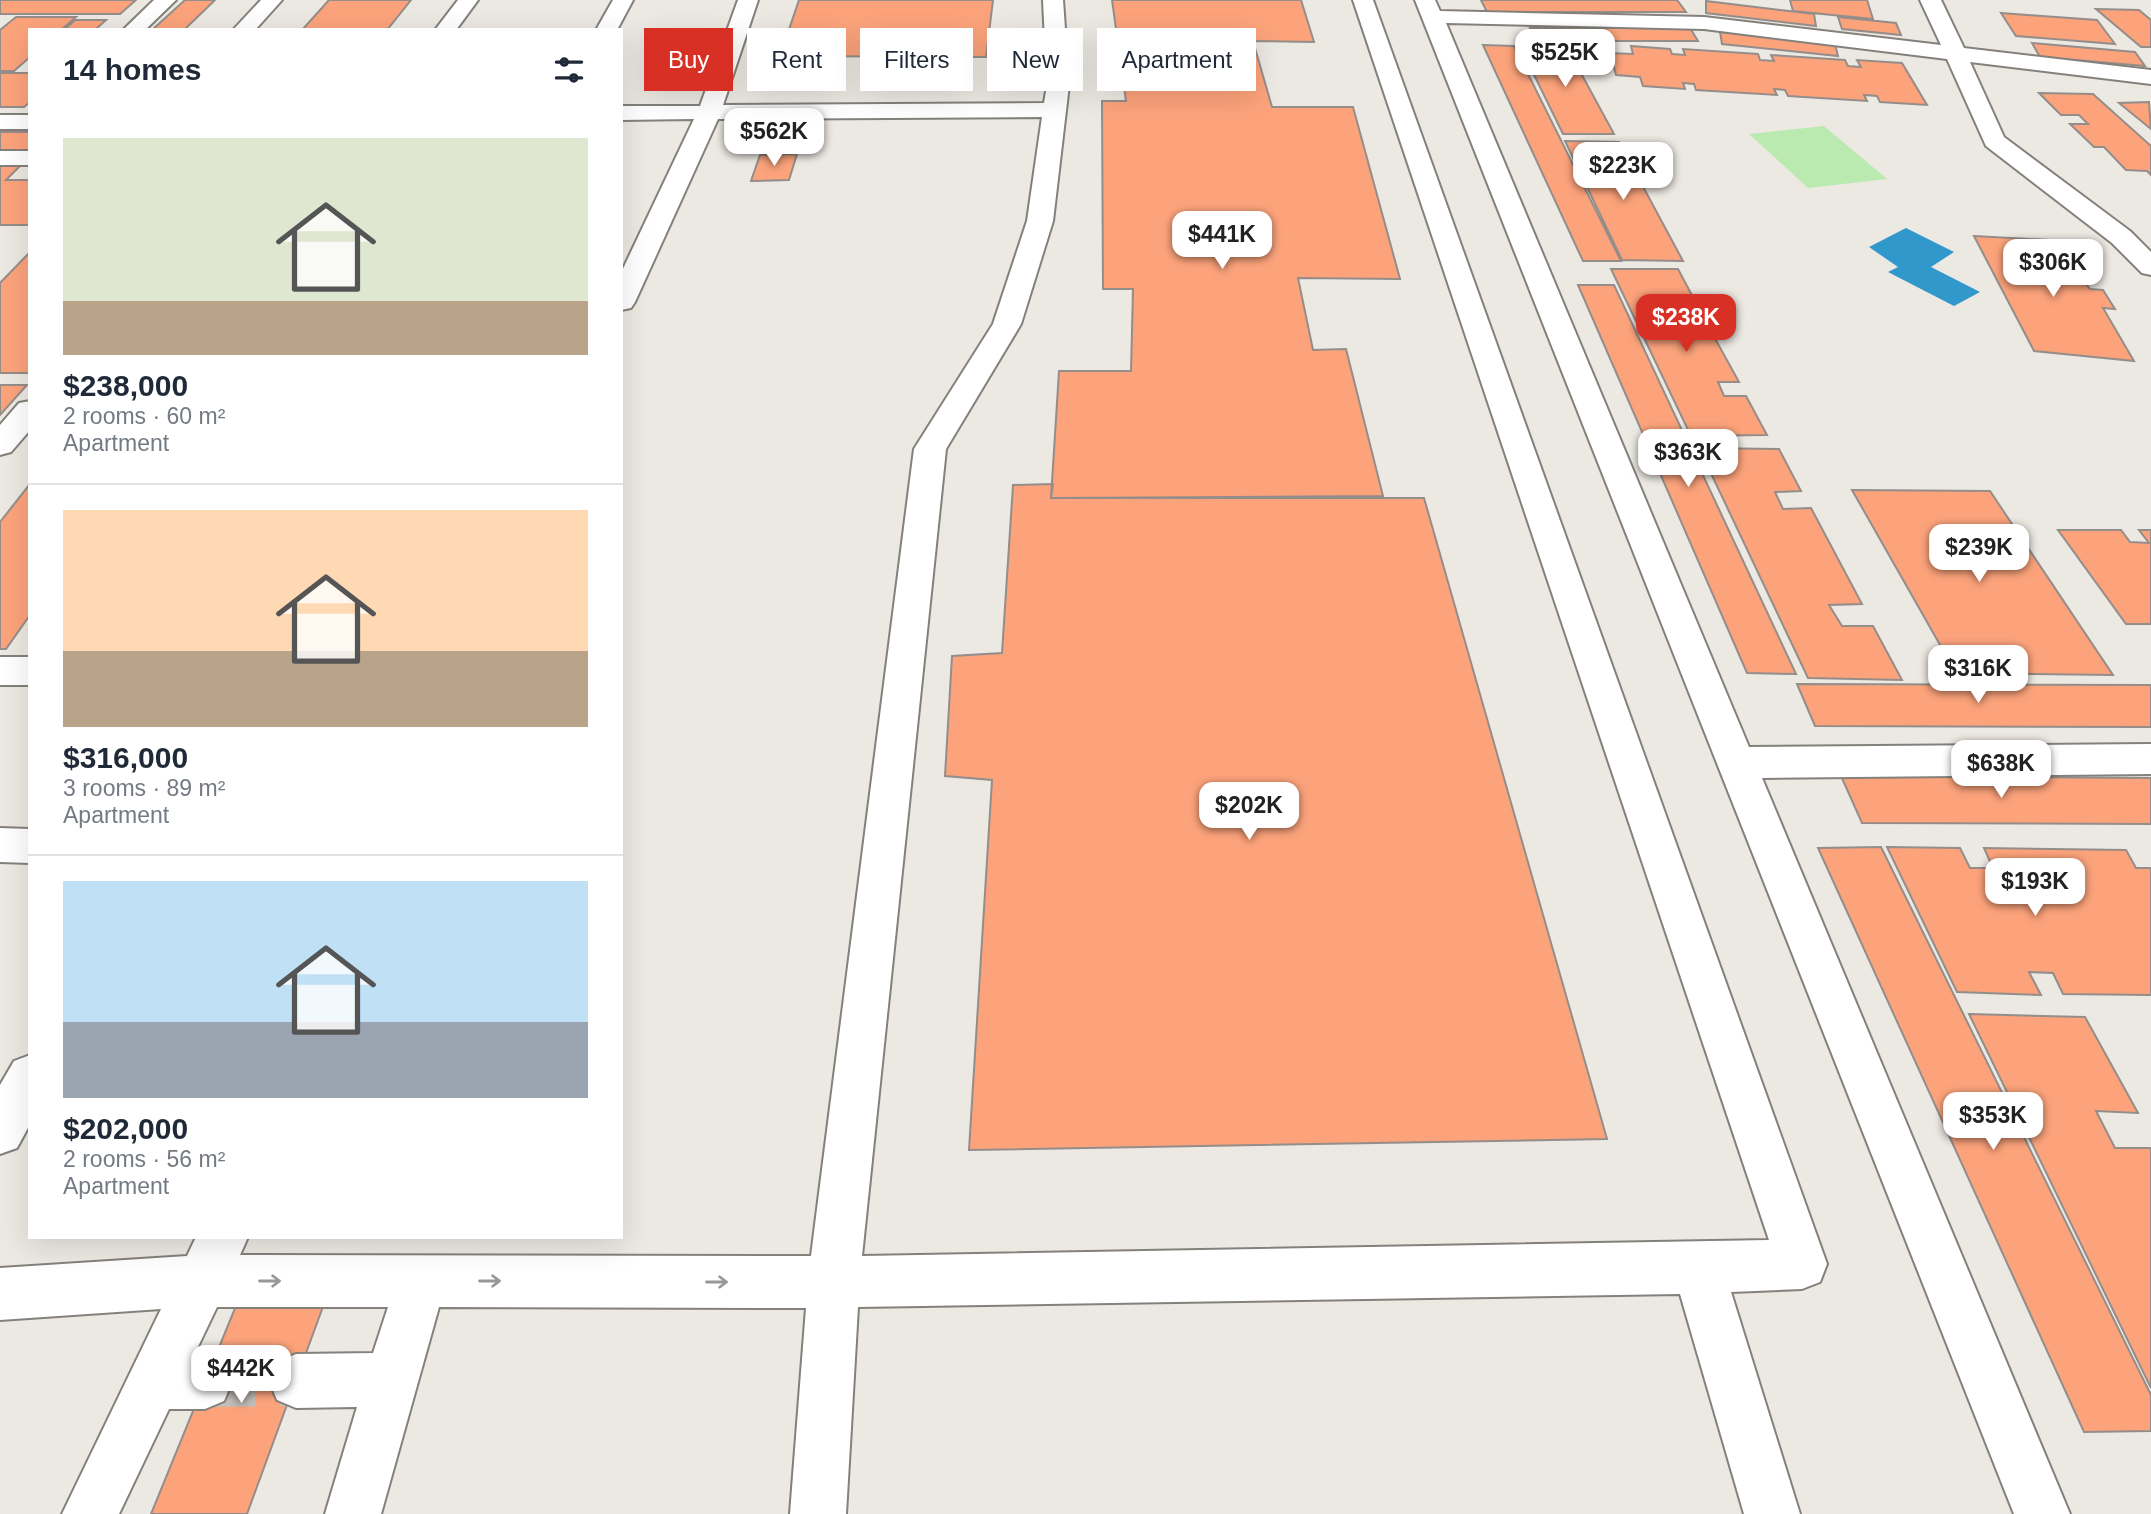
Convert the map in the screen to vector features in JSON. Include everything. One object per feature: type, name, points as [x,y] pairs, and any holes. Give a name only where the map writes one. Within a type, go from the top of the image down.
[{"type":"main road","points":[[135,28],[166,0]]},
{"type":"main road","points":[[245,28],[272,0]]},
{"type":"main road","points":[[447,28],[468,0]]},
{"type":"main road","points":[[607,28],[623,0]]},
{"type":"main road","points":[[623,298],[709,113],[748,0]]},
{"type":"main road","points":[[818,1514],[834,1282],[930,449],[1007,324],[1040,221],[1058,78],[1053,0]]},
{"type":"main road","points":[[0,1294],[212,1259],[421,1281],[834,1282],[1802,1264],[1363,0]]},
{"type":"main road","points":[[1930,0],[1994,141],[2121,237],[2151,267]]},
{"type":"main road","points":[[2042,1514],[1429,9],[1704,23],[2147,79]]},
{"type":"main road","points":[[623,113],[1055,110]]},
{"type":"main road","points":[[0,122],[28,122]]},
{"type":"main road","points":[[0,158],[28,158]]},
{"type":"main road","points":[[0,445],[28,412]]},
{"type":"main road","points":[[0,671],[28,671]]},
{"type":"main road","points":[[1736,763],[2151,759]]},
{"type":"main road","points":[[0,845],[28,846]]},
{"type":"main road","points":[[0,1131],[28,1081]]},
{"type":"main road","points":[[90,1514],[212,1259]]},
{"type":"main road","points":[[1698,1268],[1772,1514]]},
{"type":"main road","points":[[353,1514],[421,1281]]},
{"type":"main road","points":[[296,1381],[393,1380]]},
{"type":"main road","points":[[153,1382],[205,1382]]},
{"type":"green space","points":[[1824,126],[1887,179],[1808,188],[1749,134]]},
{"type":"water","points":[[1906,228],[1954,252],[1931,267],[1980,292],[1954,306],[1888,272],[1898,267],[1869,247]]},
{"type":"building","points":[[0,0],[136,0],[120,14],[0,14]]},
{"type":"building","points":[[185,0],[215,0],[186,28],[154,28]]},
{"type":"building","points":[[329,0],[411,0],[389,28],[304,28]]},
{"type":"building","points":[[799,0],[993,0],[990,28],[987,28],[986,57],[973,57],[973,28],[860,28],[860,56],[846,56],[846,28],[790,28]]},
{"type":"building","points":[[1112,0],[1301,0],[1314,42],[1256,41],[1256,28],[1116,28]]},
{"type":"building","points":[[1481,0],[1677,0],[1686,12],[1487,12]]},
{"type":"building","points":[[1790,0],[1867,0],[1873,19],[1793,11]]},
{"type":"building","points":[[1706,1],[1814,14],[1816,26],[1706,13]]},
{"type":"building","points":[[2096,9],[2139,10],[2151,20],[2151,47],[2141,47]]},
{"type":"building","points":[[2001,13],[2097,20],[2115,44],[2016,36]]},
{"type":"building","points":[[16,17],[76,17],[63,28],[28,28],[28,59],[14,71],[0,71],[0,30]]},
{"type":"building","points":[[1838,17],[1896,23],[1901,35],[1842,29]]},
{"type":"building","points":[[75,20],[106,20],[97,28],[66,28]]},
{"type":"building","points":[[1530,28],[1690,28],[1698,41],[1536,41]]},
{"type":"building","points":[[1720,32],[1835,44],[1838,56],[1722,44]]},
{"type":"building","points":[[1518,42],[1564,42],[1614,134],[1563,134]]},
{"type":"building","points":[[2032,43],[2135,52],[2145,66],[2040,57]]},
{"type":"building","points":[[1483,45],[1514,46],[1621,261],[1583,261]]},
{"type":"building","points":[[1631,46],[1670,49],[1672,54],[1685,55],[1683,49],[1758,54],[1760,60],[1774,61],[1771,55],[1845,60],[1848,66],[1861,67],[1857,60],[1902,63],[1927,105],[1880,102],[1877,96],[1864,95],[1867,101],[1788,96],[1785,90],[1774,89],[1777,95],[1696,90],[1694,84],[1683,83],[1685,89],[1643,86],[1640,77],[1616,75],[1610,53],[1633,54]]},
{"type":"building","points":[[1256,51],[1272,107],[1353,107],[1400,279],[1298,278],[1313,350],[1346,349],[1383,496],[1051,498],[1059,371],[1131,371],[1133,289],[1103,289],[1102,101],[1126,101],[1125,91],[1256,91]]},
{"type":"building","points":[[0,73],[28,73],[28,104],[24,107],[0,107]]},
{"type":"building","points":[[2039,93],[2093,94],[2151,146],[2151,175],[2147,171],[2126,170],[2104,147],[2094,147],[2070,124],[2088,124],[2079,115],[2061,115]]},
{"type":"building","points":[[2149,102],[2151,129],[2119,103]]},
{"type":"building","points":[[0,132],[28,132],[28,150],[0,150]]},
{"type":"building","points":[[1565,141],[1619,142],[1683,261],[1622,260]]},
{"type":"building","points":[[797,154],[789,180],[751,181],[760,155]]},
{"type":"building","points":[[0,166],[20,166],[6,180],[28,180],[28,225],[0,225]]},
{"type":"building","points":[[1974,236],[2050,240],[2090,289],[2103,290],[2115,309],[2103,308],[2134,361],[2034,351]]},
{"type":"building","points":[[28,254],[28,373],[0,373],[0,283]]},
{"type":"building","points":[[1611,269],[1678,269],[1695,301],[1674,300],[1680,313],[1701,313],[1739,382],[1718,382],[1724,396],[1746,396],[1767,435],[1691,436]]},
{"type":"building","points":[[1578,285],[1614,285],[1796,674],[1747,673]]},
{"type":"building","points":[[0,385],[27,385],[0,415]]},
{"type":"building","points":[[1699,448],[1779,449],[1801,491],[1775,492],[1783,509],[1811,508],[1862,604],[1829,605],[1842,626],[1873,626],[1902,680],[1808,678]]},
{"type":"building","points":[[1053,484],[1051,498],[1424,498],[1607,1139],[969,1150],[992,780],[945,776],[952,656],[1002,653],[1013,485]]},
{"type":"building","points":[[28,487],[28,618],[6,649],[0,649],[0,522]]},
{"type":"building","points":[[1852,490],[1990,491],[2113,675],[1956,673]]},
{"type":"building","points":[[2058,530],[2121,530],[2130,542],[2149,543],[2139,530],[2151,530],[2151,624],[2126,624]]},
{"type":"building","points":[[1797,684],[2151,685],[2151,727],[1815,726]]},
{"type":"building","points":[[1841,776],[2151,778],[2151,824],[1862,823]]},
{"type":"building","points":[[1881,847],[2151,1395],[2151,1431],[2084,1432],[1818,848]]},
{"type":"building","points":[[1887,847],[1960,848],[1970,868],[1993,868],[1984,848],[2126,850],[2136,868],[2151,868],[2151,995],[2063,994],[2053,973],[2029,972],[2041,995],[1957,992]]},
{"type":"building","points":[[1969,1014],[2085,1017],[2138,1113],[2096,1111],[2115,1148],[2151,1148],[2151,1388]]},
{"type":"building","points":[[242,1291],[328,1293],[247,1514],[151,1514]]},
{"type":"tunnel","points":[[205,1382],[296,1381]]}]
